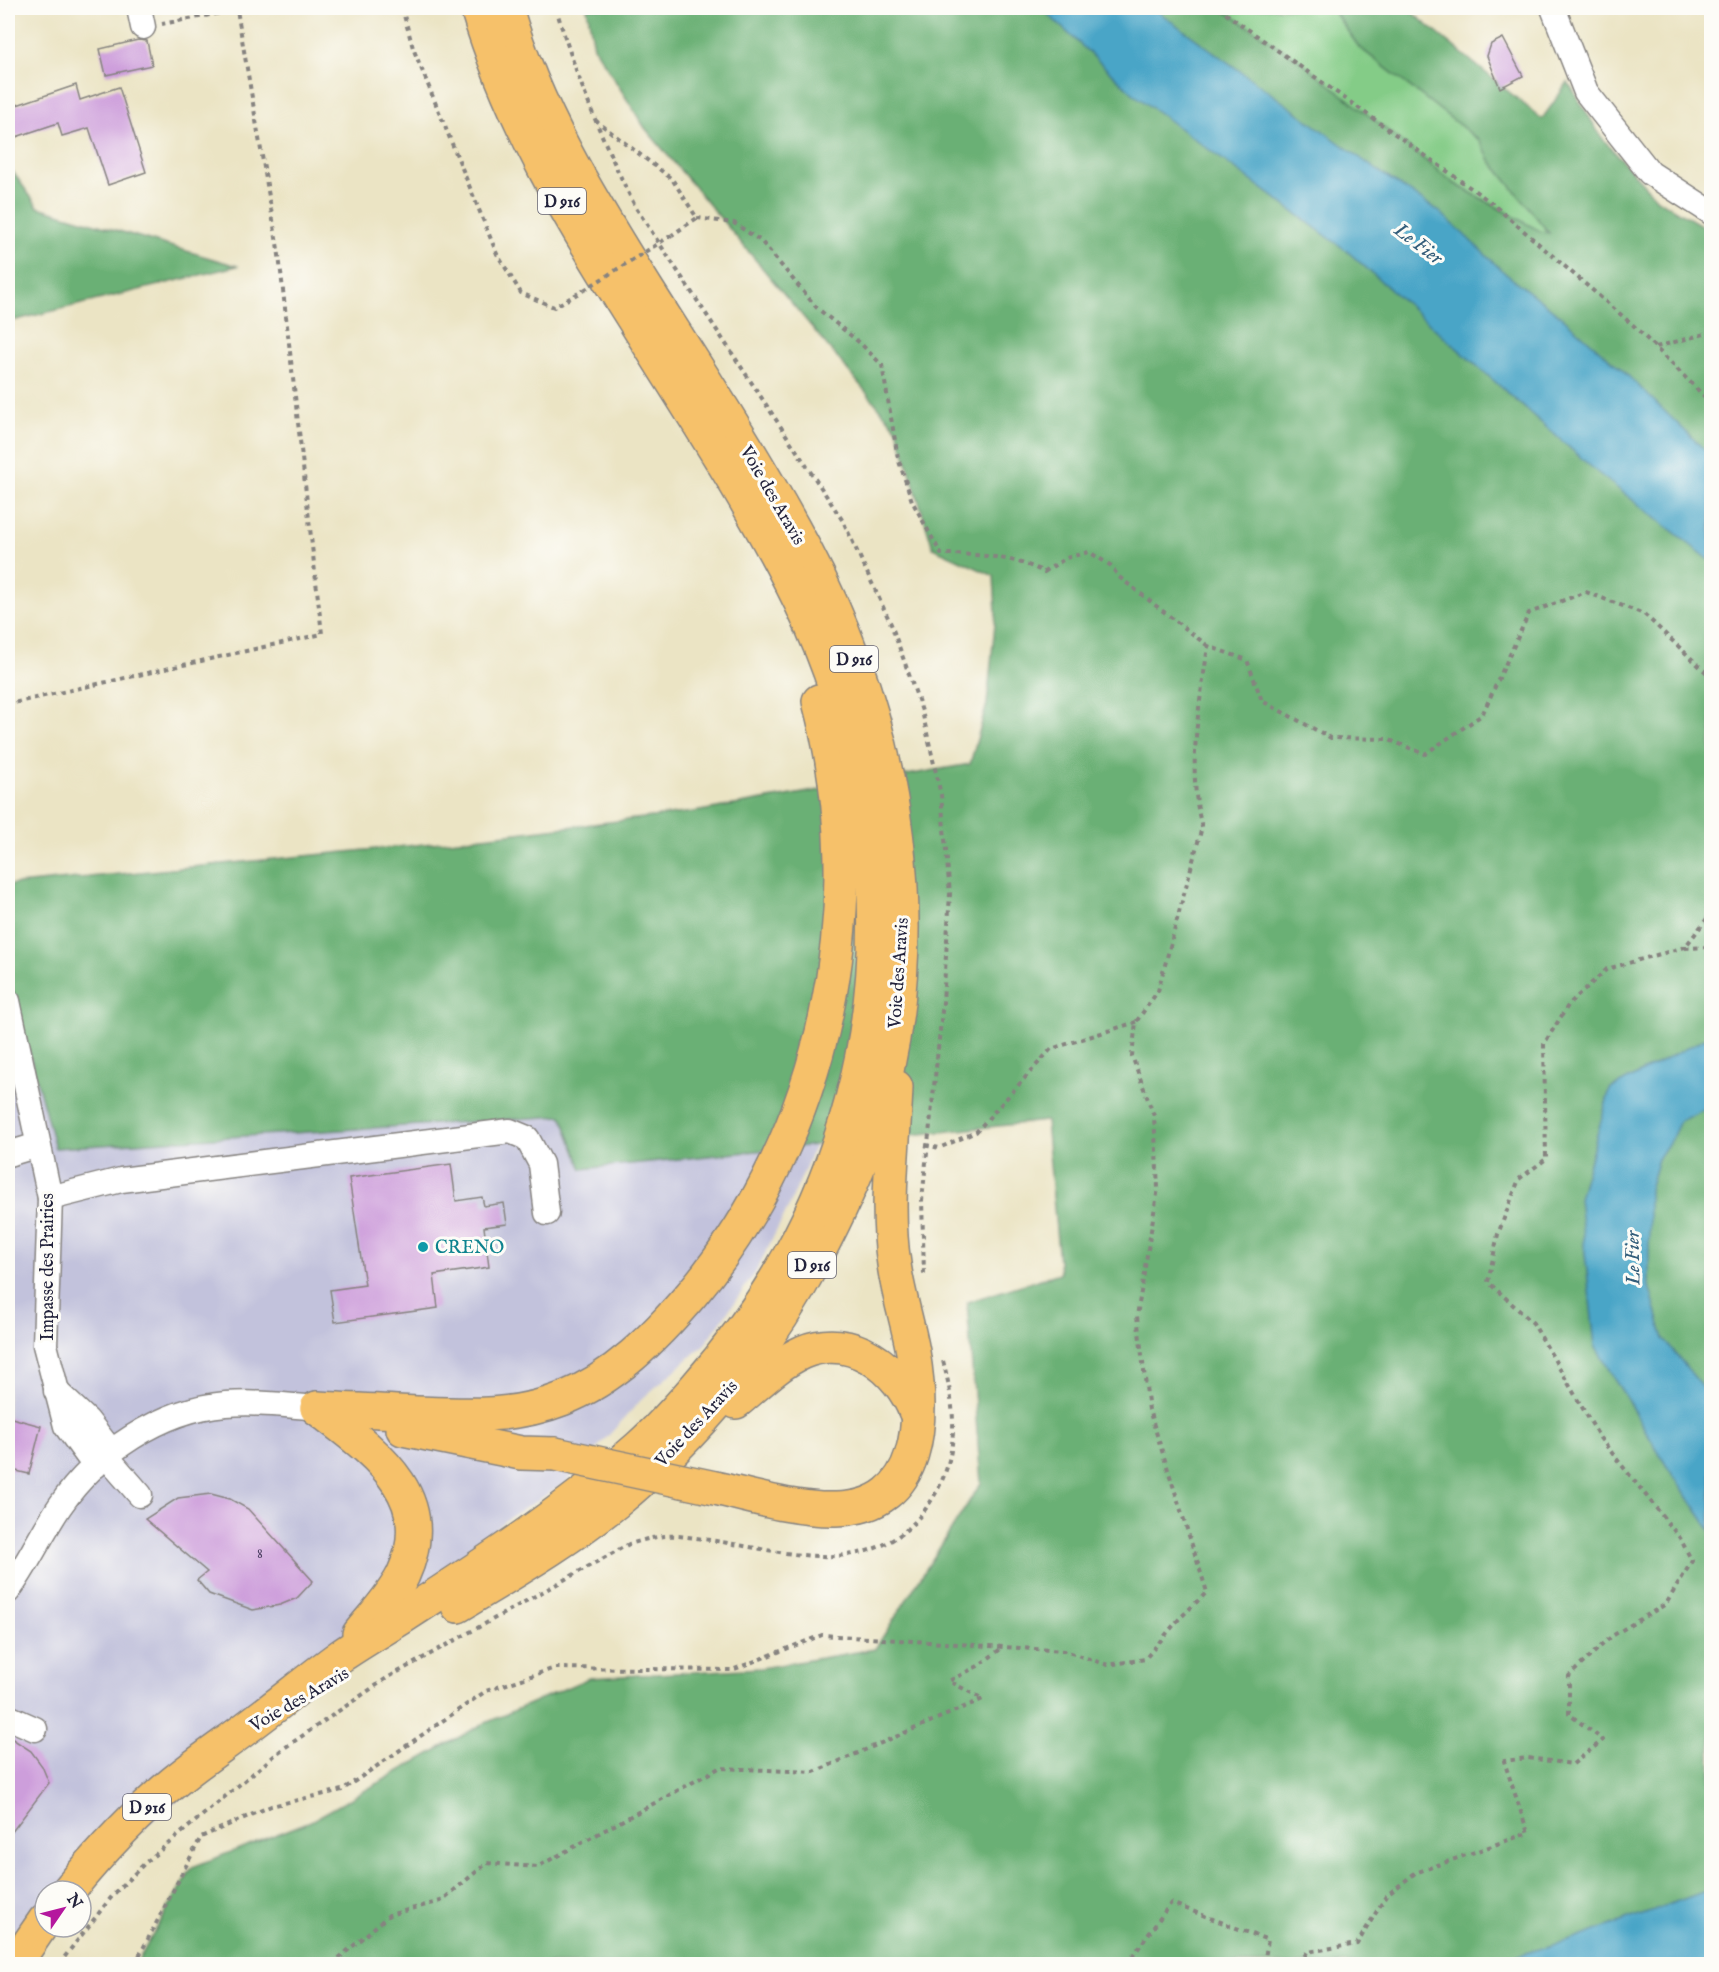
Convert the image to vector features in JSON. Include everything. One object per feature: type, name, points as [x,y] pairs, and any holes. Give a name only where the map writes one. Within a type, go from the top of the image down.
[{"type":"highway","name":"Voie des Aravis","points":[[78,1879],[111,1841],[174,1783],[343,1654],[545,1520],[597,1482],[656,1431],[728,1351],[782,1272],[806,1228],[828,1171],[858,1076],[869,1011],[875,937],[871,845],[851,738],[831,674],[812,627],[771,545],[727,470],[587,246],[549,179],[500,75],[477,8]]},
{"type":"highway","name":"Voie des Aravis","points":[[237,1735],[391,1647],[567,1539],[648,1473],[716,1405],[747,1366],[799,1289],[837,1218],[857,1170],[881,1096],[891,1054],[899,989],[903,882],[897,824],[873,712],[847,639],[806,552],[758,466],[614,236],[570,161],[541,102],[506,8]]},
{"type":"highway","points":[[317,1408],[463,1416],[508,1413],[544,1405],[581,1390],[634,1354],[676,1312],[720,1258],[752,1207],[790,1129],[814,1064],[831,994],[841,882],[839,825],[822,711],[771,545]]},
{"type":"highway","points":[[317,1408],[521,1453],[555,1454],[818,1509],[858,1506],[888,1491],[905,1472],[917,1440],[918,1421],[913,1351],[897,1285],[890,1223],[899,989]]},
{"type":"highway","points":[[648,1473],[772,1372],[793,1357],[814,1349],[844,1347],[877,1361],[903,1388],[918,1421]]},
{"type":"highway","points":[[317,1408],[388,1467],[402,1490],[411,1522],[411,1545],[402,1575],[391,1594],[343,1654]]},
{"type":"highway","points":[[508,1413],[529,1437],[555,1454]]},
{"type":"highway","points":[[15,1965],[33,1938]]},
{"type":"street","points":[[1552,8],[1586,92],[1650,173],[1712,213]]},
{"type":"street","name":"Impasse des Prairies","points":[[8,1000],[50,1198],[45,1345],[54,1389],[66,1426],[104,1458],[140,1495]]},
{"type":"street","points":[[50,1198],[121,1180],[510,1131],[527,1138],[541,1164],[547,1213]]},
{"type":"street","points":[[8,1154],[38,1146]]},
{"type":"street","points":[[10,1584],[61,1505],[104,1458],[162,1423],[198,1409],[255,1403],[317,1408]]},
{"type":"street","points":[[8,1717],[35,1729]]},
{"type":"path","points":[[402,8],[413,48],[497,254],[521,293],[554,307],[697,218],[734,223],[761,241],[817,308],[860,343],[882,365],[898,458],[912,501],[941,554],[968,554],[1023,561],[1044,572],[1066,558],[1089,552],[1110,565],[1119,577],[1208,646],[1247,660],[1262,701],[1331,738],[1388,739],[1425,754],[1482,715],[1529,613],[1586,592],[1644,614],[1712,678]]},
{"type":"path","points":[[556,8],[579,81],[636,208],[843,521],[891,624],[922,711],[941,795],[950,894],[943,1002],[926,1145],[921,1250],[925,1286]]},
{"type":"path","points":[[1218,8],[1489,201],[1655,347],[1712,404]]},
{"type":"path","points":[[8,706],[13,703],[322,634],[279,255],[237,10],[141,17]]},
{"type":"path","points":[[595,120],[672,179],[697,218]]},
{"type":"path","points":[[1655,347],[1712,332]]},
{"type":"path","points":[[135,1965],[201,1837],[271,1806],[342,1790],[486,1691],[555,1668],[732,1670],[822,1635],[1065,1651],[1108,1665],[1145,1659],[1179,1619],[1207,1592],[1147,1398],[1137,1316],[1158,1188],[1154,1116],[1131,1056],[1136,1022],[1158,991],[1202,827],[1195,801],[1195,767],[1208,646]]},
{"type":"path","points":[[1300,1965],[1307,1952],[1357,1944],[1386,1896],[1415,1873],[1528,1833],[1504,1761],[1528,1758],[1573,1764],[1603,1740],[1569,1714],[1569,1676],[1612,1636],[1666,1604],[1692,1561],[1680,1538],[1600,1438],[1533,1323],[1488,1282],[1498,1234],[1519,1179],[1546,1159],[1544,1044],[1569,1004],[1607,969],[1686,947],[1712,912]]},
{"type":"path","points":[[1682,948],[1712,947]]},
{"type":"path","points":[[926,1145],[939,1148],[976,1132],[1051,1049],[1136,1022]]},
{"type":"path","points":[[59,1965],[113,1896],[144,1863],[280,1751],[387,1678],[629,1544],[667,1536],[834,1558],[865,1552],[896,1536],[926,1508],[945,1474],[951,1454],[954,1410],[940,1352]]},
{"type":"path","points":[[332,1965],[389,1915],[441,1901],[487,1863],[537,1867],[719,1768],[814,1772],[983,1699],[949,1681],[978,1666],[1003,1648]]},
{"type":"path","points":[[1127,1965],[1171,1904],[1268,1940],[1264,1965]]},
{"type":"shaded area","points":[[8,974],[56,1148],[562,1116],[583,1169],[815,1145],[790,1204],[755,1273],[705,1344],[642,1399],[564,1484],[504,1521],[380,1631],[82,1879],[33,1879],[33,1937],[8,1964]]},
{"type":"green space","points":[[587,8],[1220,8],[1295,57],[1455,184],[1540,231],[1549,233],[1490,160],[1480,141],[1359,47],[1332,8],[1409,8],[1542,119],[1568,82],[1602,138],[1657,199],[1711,231],[1711,1964],[136,1964],[192,1867],[311,1821],[481,1725],[589,1678],[761,1668],[875,1649],[981,1483],[967,1302],[1060,1273],[1046,1121],[582,1169],[562,1116],[55,1148],[8,974],[8,885],[407,846],[694,812],[970,764],[987,704],[996,613],[994,576],[933,548],[897,429],[645,128],[594,47]]},
{"type":"green space","points":[[1214,8],[1331,8],[1359,47],[1480,141],[1490,160],[1550,233],[1540,232],[1455,184]]},
{"type":"green space","points":[[8,165],[38,207],[237,266],[8,322]]},
{"type":"water","name":"Le Fier","points":[[1041,8],[1153,8],[1381,173],[1440,212],[1506,274],[1562,317],[1621,369],[1711,456],[1711,561],[1598,473],[1347,251],[1136,96]]},
{"type":"water","name":"Le Fier","points":[[1711,1035],[1711,1106],[1680,1121],[1658,1159],[1649,1189],[1649,1286],[1664,1339],[1711,1398],[1711,1531],[1666,1465],[1595,1346],[1579,1198],[1610,1089]]},
{"type":"water","points":[[1711,1889],[1711,1964],[1487,1964],[1571,1940]]},
{"type":"building","points":[[1503,38],[1523,76],[1500,88],[1487,56],[1491,44]]},
{"type":"building","points":[[138,40],[147,41],[152,65],[106,75],[100,49]]},
{"type":"building","points":[[76,85],[80,100],[119,87],[146,172],[108,185],[89,128],[62,136],[58,123],[16,137],[8,108]]},
{"type":"building","name":"CRENO","points":[[451,1164],[456,1201],[482,1197],[484,1206],[504,1203],[507,1224],[484,1227],[489,1267],[434,1275],[438,1308],[335,1322],[330,1290],[365,1285],[349,1178]]},
{"type":"building","points":[[8,1417],[41,1426],[29,1474],[8,1469]]},
{"type":"building","points":[[211,1494],[230,1499],[248,1509],[313,1581],[297,1598],[280,1605],[253,1610],[209,1594],[197,1580],[207,1572],[145,1519],[178,1498]]},
{"type":"building","points":[[8,1736],[31,1751],[42,1766],[49,1783],[8,1837]]},
{"type":"place","name":"CRENO","points":[[423,1247]]}]
